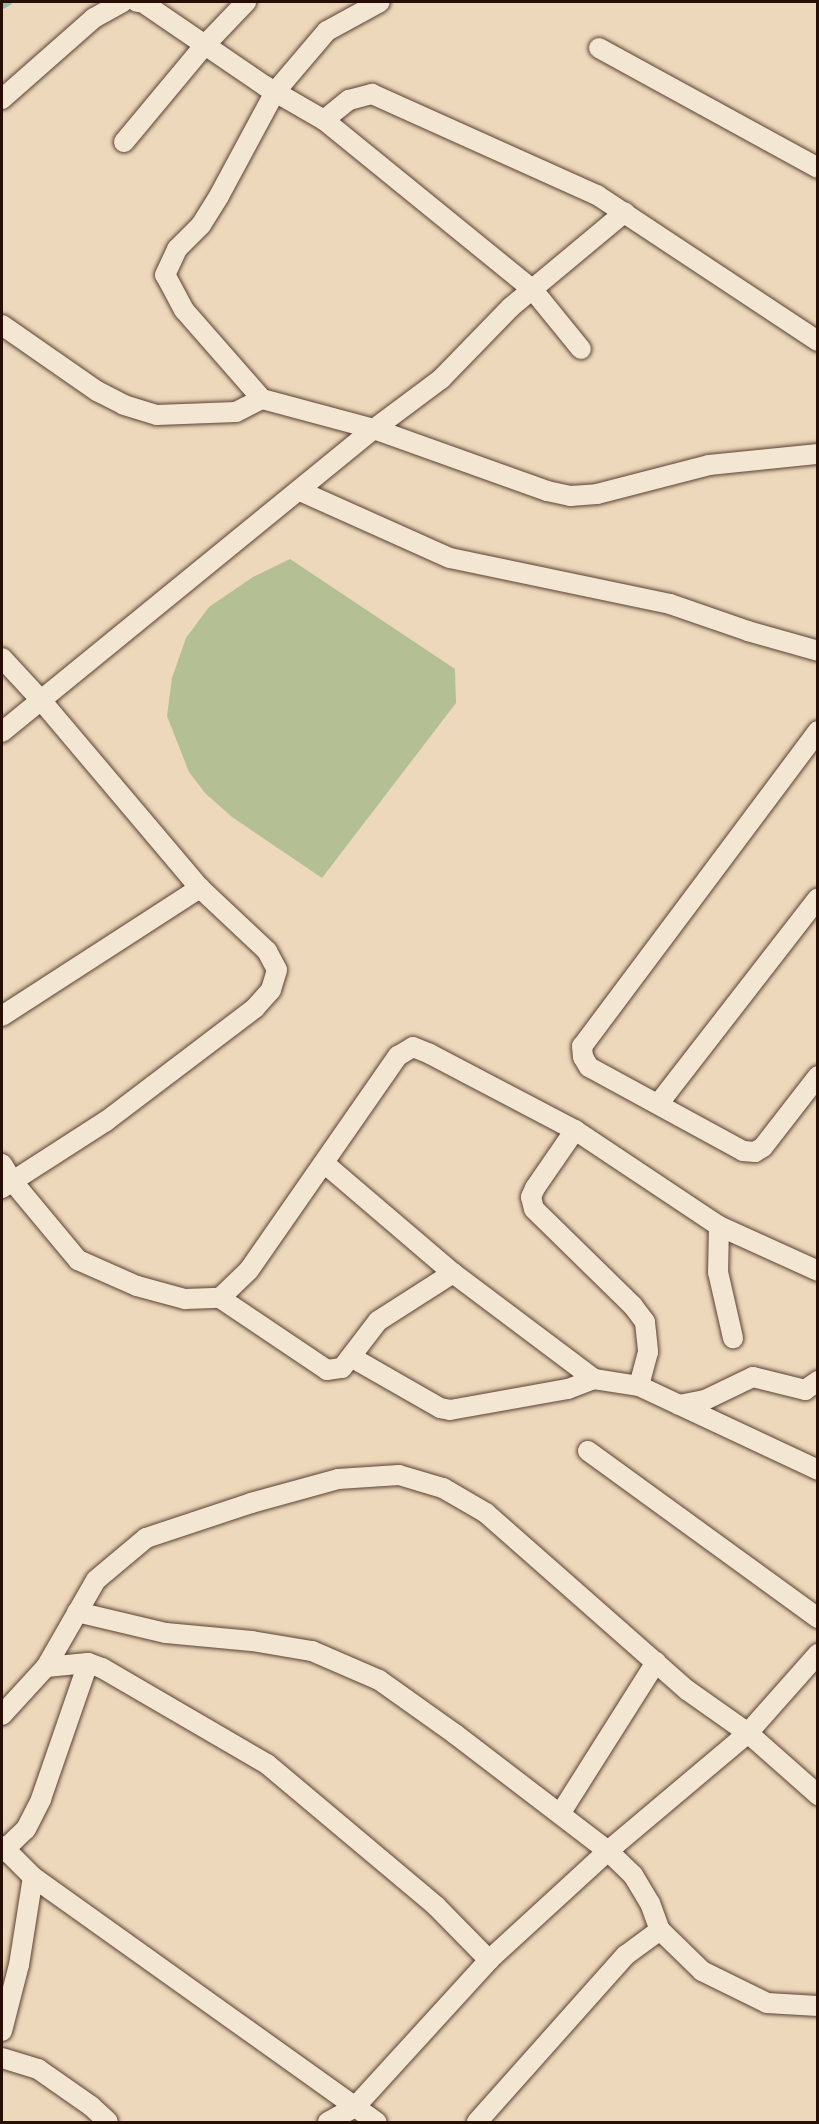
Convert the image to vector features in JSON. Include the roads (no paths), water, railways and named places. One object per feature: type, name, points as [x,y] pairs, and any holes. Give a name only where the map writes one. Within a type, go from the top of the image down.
[{"type":"street","points":[[2,99],[94,18],[123,2]]},
{"type":"street","points":[[137,2],[142,2],[204,46],[275,92],[324,120],[533,290],[581,349]]},
{"type":"street","points":[[124,142],[204,46],[246,2]]},
{"type":"street","points":[[380,2],[327,31],[275,92],[219,196],[201,225],[177,249],[165,275],[184,310],[262,399],[374,429],[547,491],[570,496],[597,494],[709,465],[818,454]]},
{"type":"street","points":[[599,48],[816,165]]},
{"type":"street","points":[[324,120],[349,100],[372,94],[597,195],[818,340]]},
{"type":"street","points":[[2,732],[374,429],[441,379],[512,307],[625,212]]},
{"type":"street","points":[[2,325],[97,392],[124,405],[157,415],[236,412],[262,399]]},
{"type":"street","points":[[300,491],[450,558],[670,604],[748,631],[818,651]]},
{"type":"street","points":[[2,658],[40,699],[200,888],[267,951],[277,970],[271,990],[255,1008],[106,1121],[7,1185]]},
{"type":"street","points":[[818,731],[582,1046],[583,1057],[589,1067],[743,1151],[754,1152],[763,1147],[818,1076]]},
{"type":"street","points":[[2,1016],[200,888]]},
{"type":"street","points":[[659,1104],[818,898]]},
{"type":"street","points":[[220,1298],[249,1270],[398,1056],[413,1047],[575,1130],[719,1226],[818,1271]]},
{"type":"street","points":[[575,1130],[531,1197],[534,1209],[633,1306],[645,1322],[648,1352],[639,1386]]},
{"type":"street","points":[[324,1163],[453,1273],[594,1379],[639,1386],[818,1470]]},
{"type":"street","points":[[2,1164],[7,1185],[78,1260],[137,1286],[185,1299],[220,1298],[327,1370],[342,1368],[378,1321],[453,1273]]},
{"type":"street","points":[[719,1226],[718,1272],[733,1338]]},
{"type":"street","points":[[351,1357],[440,1408],[450,1410],[568,1389],[594,1379]]},
{"type":"street","points":[[679,1405],[705,1400],[753,1377],[805,1390],[818,1381]]},
{"type":"street","points":[[588,1451],[818,1618]]},
{"type":"street","points":[[2,1714],[46,1667],[96,1580],[146,1538],[251,1503],[338,1479],[399,1475],[443,1488],[486,1514],[687,1690],[748,1733],[818,1795]]},
{"type":"street","points":[[77,1612],[166,1633],[252,1641],[312,1651],[379,1680],[455,1734],[608,1851],[633,1875],[650,1903],[660,1930],[702,1971],[767,2003],[818,2006]]},
{"type":"street","points":[[328,2122],[355,2107],[489,1960],[608,1851],[748,1733],[818,1654]]},
{"type":"street","points":[[560,1814],[656,1662]]},
{"type":"street","points":[[46,1667],[88,1663],[102,1668],[267,1764],[436,1906],[489,1960]]},
{"type":"street","points":[[88,1663],[41,1799],[26,1829],[2,1849],[33,1877],[376,2122]]},
{"type":"street","points":[[2,2031],[19,1965],[33,1877]]},
{"type":"street","points":[[477,2122],[626,1955],[660,1930]]},
{"type":"street","points":[[2,2058],[38,2069],[91,2106],[108,2122]]},
{"type":"waterway","points":[[2,6],[9,2]]}]
